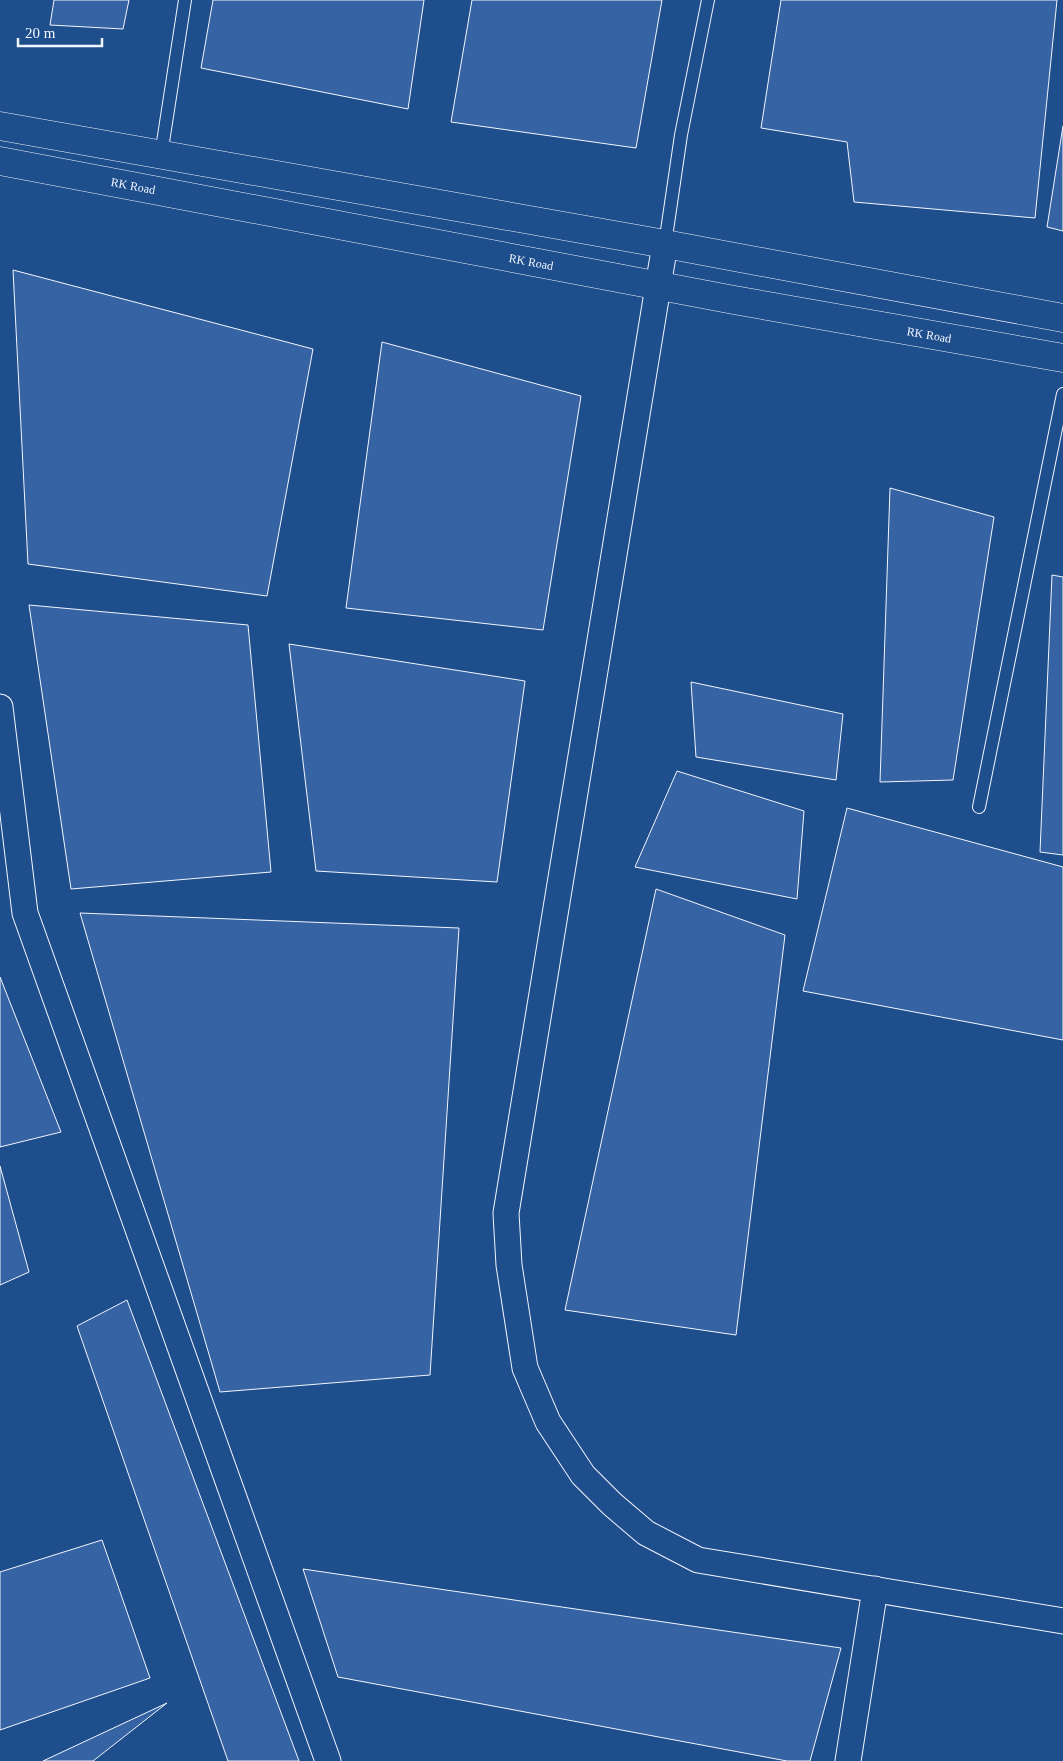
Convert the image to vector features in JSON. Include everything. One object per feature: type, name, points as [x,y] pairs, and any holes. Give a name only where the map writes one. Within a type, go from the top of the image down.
[{"type":"street","points":[[0,126],[664,244],[1063,318]]},
{"type":"street","name":"RK Road","points":[[0,161],[658,286],[1063,358]]},
{"type":"street","points":[[664,244],[506,1213],[508,1265],[525,1368],[548,1422],[582,1475],[646,1533],[698,1560],[875,1588],[1063,1621]]},
{"type":"street","points":[[0,707],[25,913],[328,1761]]},
{"type":"street","points":[[848,1761],[875,1588]]},
{"type":"lane","points":[[161,155],[185,0]]},
{"type":"lane","points":[[664,244],[681,135],[708,0]]},
{"type":"lane","points":[[979,806],[1063,394]]},
{"type":"building","points":[[54,0],[129,0],[123,29],[50,25]]},
{"type":"building","points":[[213,0],[424,0],[408,109],[201,68]]},
{"type":"building","points":[[472,0],[662,0],[636,148],[451,122]]},
{"type":"building","points":[[781,0],[1057,0],[1035,218],[854,202],[847,142],[761,128]]},
{"type":"building","points":[[1063,126],[1063,231],[1047,227]]},
{"type":"building","points":[[13,270],[313,349],[267,596],[28,564]]},
{"type":"building","points":[[382,342],[581,396],[543,630],[346,608]]},
{"type":"building","points":[[890,488],[994,517],[953,780],[880,782]]},
{"type":"building","points":[[1052,575],[1063,577],[1063,855],[1040,852]]},
{"type":"building","points":[[29,605],[248,625],[271,872],[71,889]]},
{"type":"building","points":[[289,644],[525,681],[497,882],[316,871]]},
{"type":"building","points":[[691,682],[843,714],[836,780],[696,757]]},
{"type":"building","points":[[677,771],[804,811],[797,899],[635,867]]},
{"type":"building","points":[[847,808],[1063,867],[1063,1040],[803,991]]},
{"type":"building","points":[[656,889],[785,935],[736,1335],[565,1310]]},
{"type":"building","points":[[80,913],[459,928],[430,1375],[220,1392]]},
{"type":"building","points":[[0,977],[61,1132],[0,1147]]},
{"type":"building","points":[[0,1166],[29,1272],[0,1285]]},
{"type":"building","points":[[127,1300],[299,1761],[228,1761],[77,1326]]},
{"type":"building","points":[[102,1540],[150,1678],[0,1730],[0,1572]]},
{"type":"building","points":[[303,1569],[841,1648],[810,1761],[787,1761],[338,1677]]},
{"type":"building","points":[[167,1703],[93,1761],[43,1761]]}]
